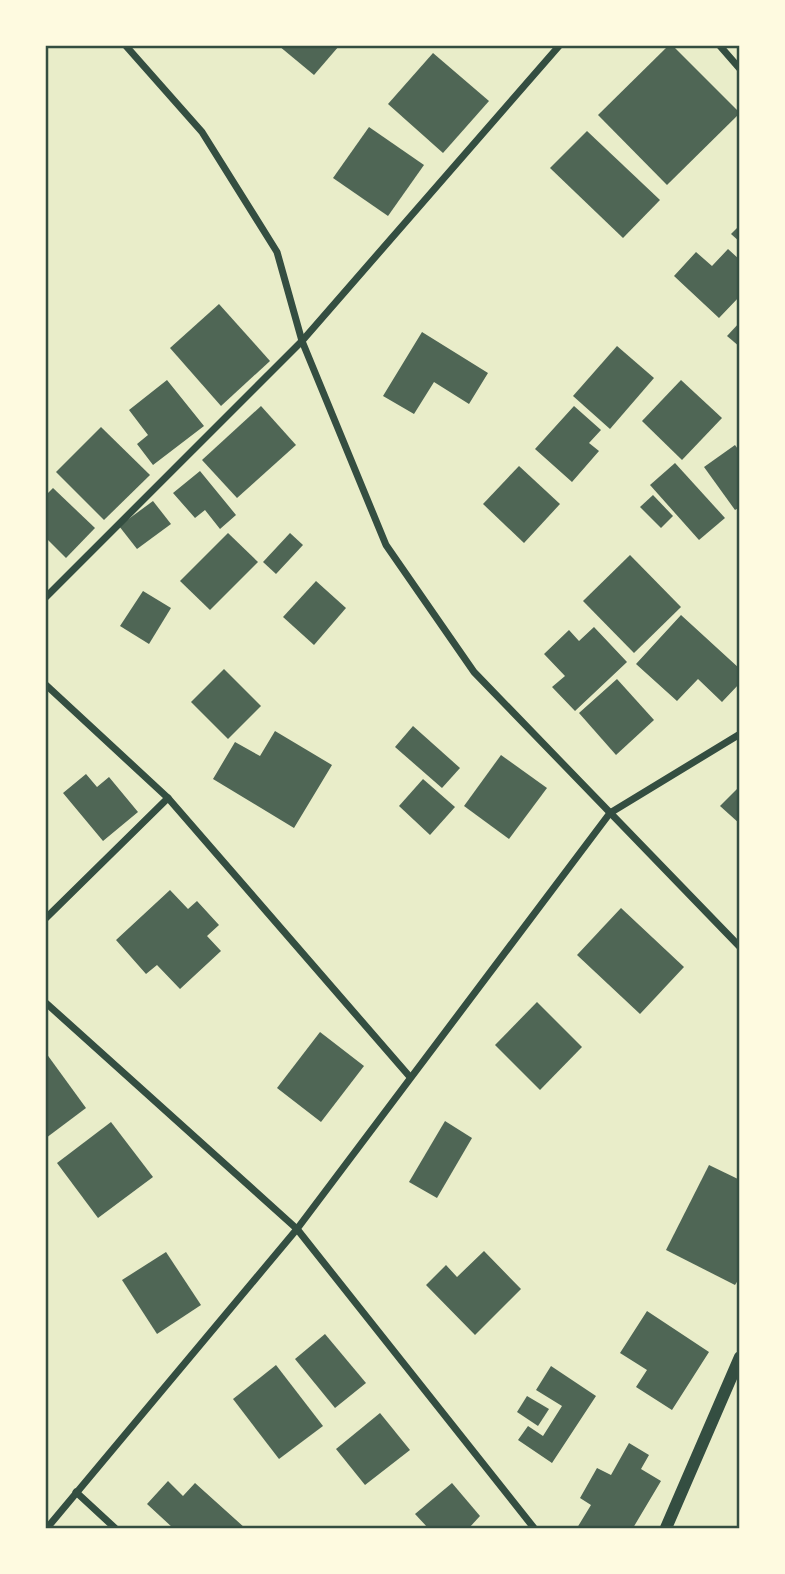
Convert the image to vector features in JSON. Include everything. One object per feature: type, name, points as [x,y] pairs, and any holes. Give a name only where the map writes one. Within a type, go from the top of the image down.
[{"type":"street","points":[[126,46],[202,132],[277,252],[302,341],[386,545],[474,673],[740,947]]},
{"type":"street","points":[[46,597],[302,341],[559,46]]},
{"type":"street","points":[[720,46],[740,69]]},
{"type":"street","points":[[46,685],[168,798],[410,1077]]},
{"type":"street","points":[[47,1528],[297,1229],[610,813],[740,734]]},
{"type":"street","points":[[46,918],[168,798]]},
{"type":"street","points":[[46,1003],[297,1229],[534,1528]]},
{"type":"street","points":[[666,1528],[740,1357]]},
{"type":"street","points":[[76,1492],[115,1528]]},
{"type":"building","points":[[279,46],[339,46],[314,75]]},
{"type":"building","points":[[668,46],[673,46],[740,113],[667,185],[598,115]]},
{"type":"building","points":[[433,53],[489,101],[443,153],[388,104]]},
{"type":"building","points":[[369,127],[424,165],[388,216],[333,178]]},
{"type":"building","points":[[587,131],[660,200],[623,238],[550,168]]},
{"type":"building","points":[[740,225],[740,242],[731,234]]},
{"type":"building","points":[[728,249],[740,260],[740,296],[719,318],[674,276],[696,252],[712,266]]},
{"type":"building","points":[[219,304],[270,361],[221,406],[170,348]]},
{"type":"building","points":[[740,322],[740,347],[727,336]]},
{"type":"building","points":[[422,332],[488,373],[469,404],[434,382],[414,414],[383,396]]},
{"type":"building","points":[[617,346],[654,378],[610,429],[573,396]]},
{"type":"building","points":[[167,380],[204,426],[153,465],[137,444],[148,435],[129,410]]},
{"type":"building","points":[[681,380],[722,418],[682,460],[642,421]]},
{"type":"building","points":[[261,406],[296,445],[237,498],[202,460]]},
{"type":"building","points":[[574,406],[601,430],[589,443],[599,451],[572,482],[535,449]]},
{"type":"building","points":[[101,427],[150,475],[104,520],[56,472]]},
{"type":"building","points":[[735,445],[740,452],[740,507],[735,510],[704,467]]},
{"type":"building","points":[[675,463],[725,518],[699,540],[650,485]]},
{"type":"building","points":[[519,466],[560,504],[524,543],[483,504]]},
{"type":"building","points":[[200,471],[236,515],[220,529],[205,510],[195,518],[173,493]]},
{"type":"building","points":[[53,488],[95,528],[66,558],[46,538],[46,495]]},
{"type":"building","points":[[653,495],[673,516],[661,528],[640,507]]},
{"type":"building","points":[[153,501],[171,524],[137,549],[119,526]]},
{"type":"building","points":[[228,533],[258,562],[210,610],[180,581]]},
{"type":"building","points":[[290,533],[303,545],[276,574],[263,562]]},
{"type":"building","points":[[630,555],[681,607],[634,653],[583,601]]},
{"type":"building","points":[[316,581],[346,608],[314,645],[283,617]]},
{"type":"building","points":[[143,591],[171,608],[149,644],[120,626]]},
{"type":"building","points":[[681,615],[740,669],[740,683],[722,702],[698,679],[677,701],[636,664]]},
{"type":"building","points":[[594,627],[627,662],[575,711],[552,687],[565,676],[544,654],[569,630],[579,641]]},
{"type":"building","points":[[224,669],[261,706],[228,739],[191,702]]},
{"type":"building","points":[[617,679],[654,720],[616,755],[579,713]]},
{"type":"building","points":[[413,726],[460,768],[442,788],[395,747]]},
{"type":"building","points":[[275,731],[332,765],[294,828],[213,779],[235,742],[260,756]]},
{"type":"building","points":[[501,755],[547,788],[509,839],[464,806]]},
{"type":"building","points":[[86,774],[97,787],[109,777],[138,812],[103,841],[63,793]]},
{"type":"building","points":[[423,779],[455,807],[430,835],[399,806]]},
{"type":"building","points":[[740,786],[740,824],[720,806]]},
{"type":"building","points":[[170,890],[188,909],[197,901],[219,925],[207,936],[221,951],[180,989],[157,965],[146,974],[116,940]]},
{"type":"building","points":[[621,908],[684,967],[640,1014],[577,955]]},
{"type":"building","points":[[537,1002],[582,1047],[540,1090],[495,1045]]},
{"type":"building","points":[[320,1032],[364,1066],[321,1122],[277,1088]]},
{"type":"building","points":[[46,1053],[86,1108],[46,1138]]},
{"type":"building","points":[[445,1121],[472,1138],[437,1198],[409,1182]]},
{"type":"building","points":[[111,1122],[153,1177],[98,1218],[57,1163]]},
{"type":"building","points":[[709,1165],[740,1180],[740,1277],[735,1285],[666,1250]]},
{"type":"building","points":[[484,1251],[521,1289],[475,1335],[426,1285],[446,1265],[457,1277]]},
{"type":"building","points":[[166,1252],[201,1305],[157,1334],[122,1280]]},
{"type":"building","points":[[647,1311],[709,1352],[672,1410],[636,1387],[647,1370],[620,1353]]},
{"type":"building","points":[[325,1334],[366,1383],[335,1408],[295,1359]]},
{"type":"building","points":[[276,1365],[323,1426],[279,1459],[233,1399]]},
{"type":"building","points":[[551,1366],[596,1396],[552,1463],[518,1440],[528,1426],[543,1436],[562,1406],[536,1390]]},
{"type":"building","points":[[527,1396],[549,1409],[538,1426],[517,1412]]},
{"type":"building","points":[[380,1413],[410,1450],[365,1485],[336,1449]]},
{"type":"building","points":[[629,1443],[649,1455],[641,1469],[661,1481],[633,1528],[577,1528],[591,1505],[580,1498],[597,1468],[611,1475]]},
{"type":"building","points":[[168,1481],[183,1496],[195,1483],[245,1528],[173,1528],[147,1504]]},
{"type":"building","points":[[452,1483],[480,1516],[469,1528],[428,1528],[415,1514]]}]
